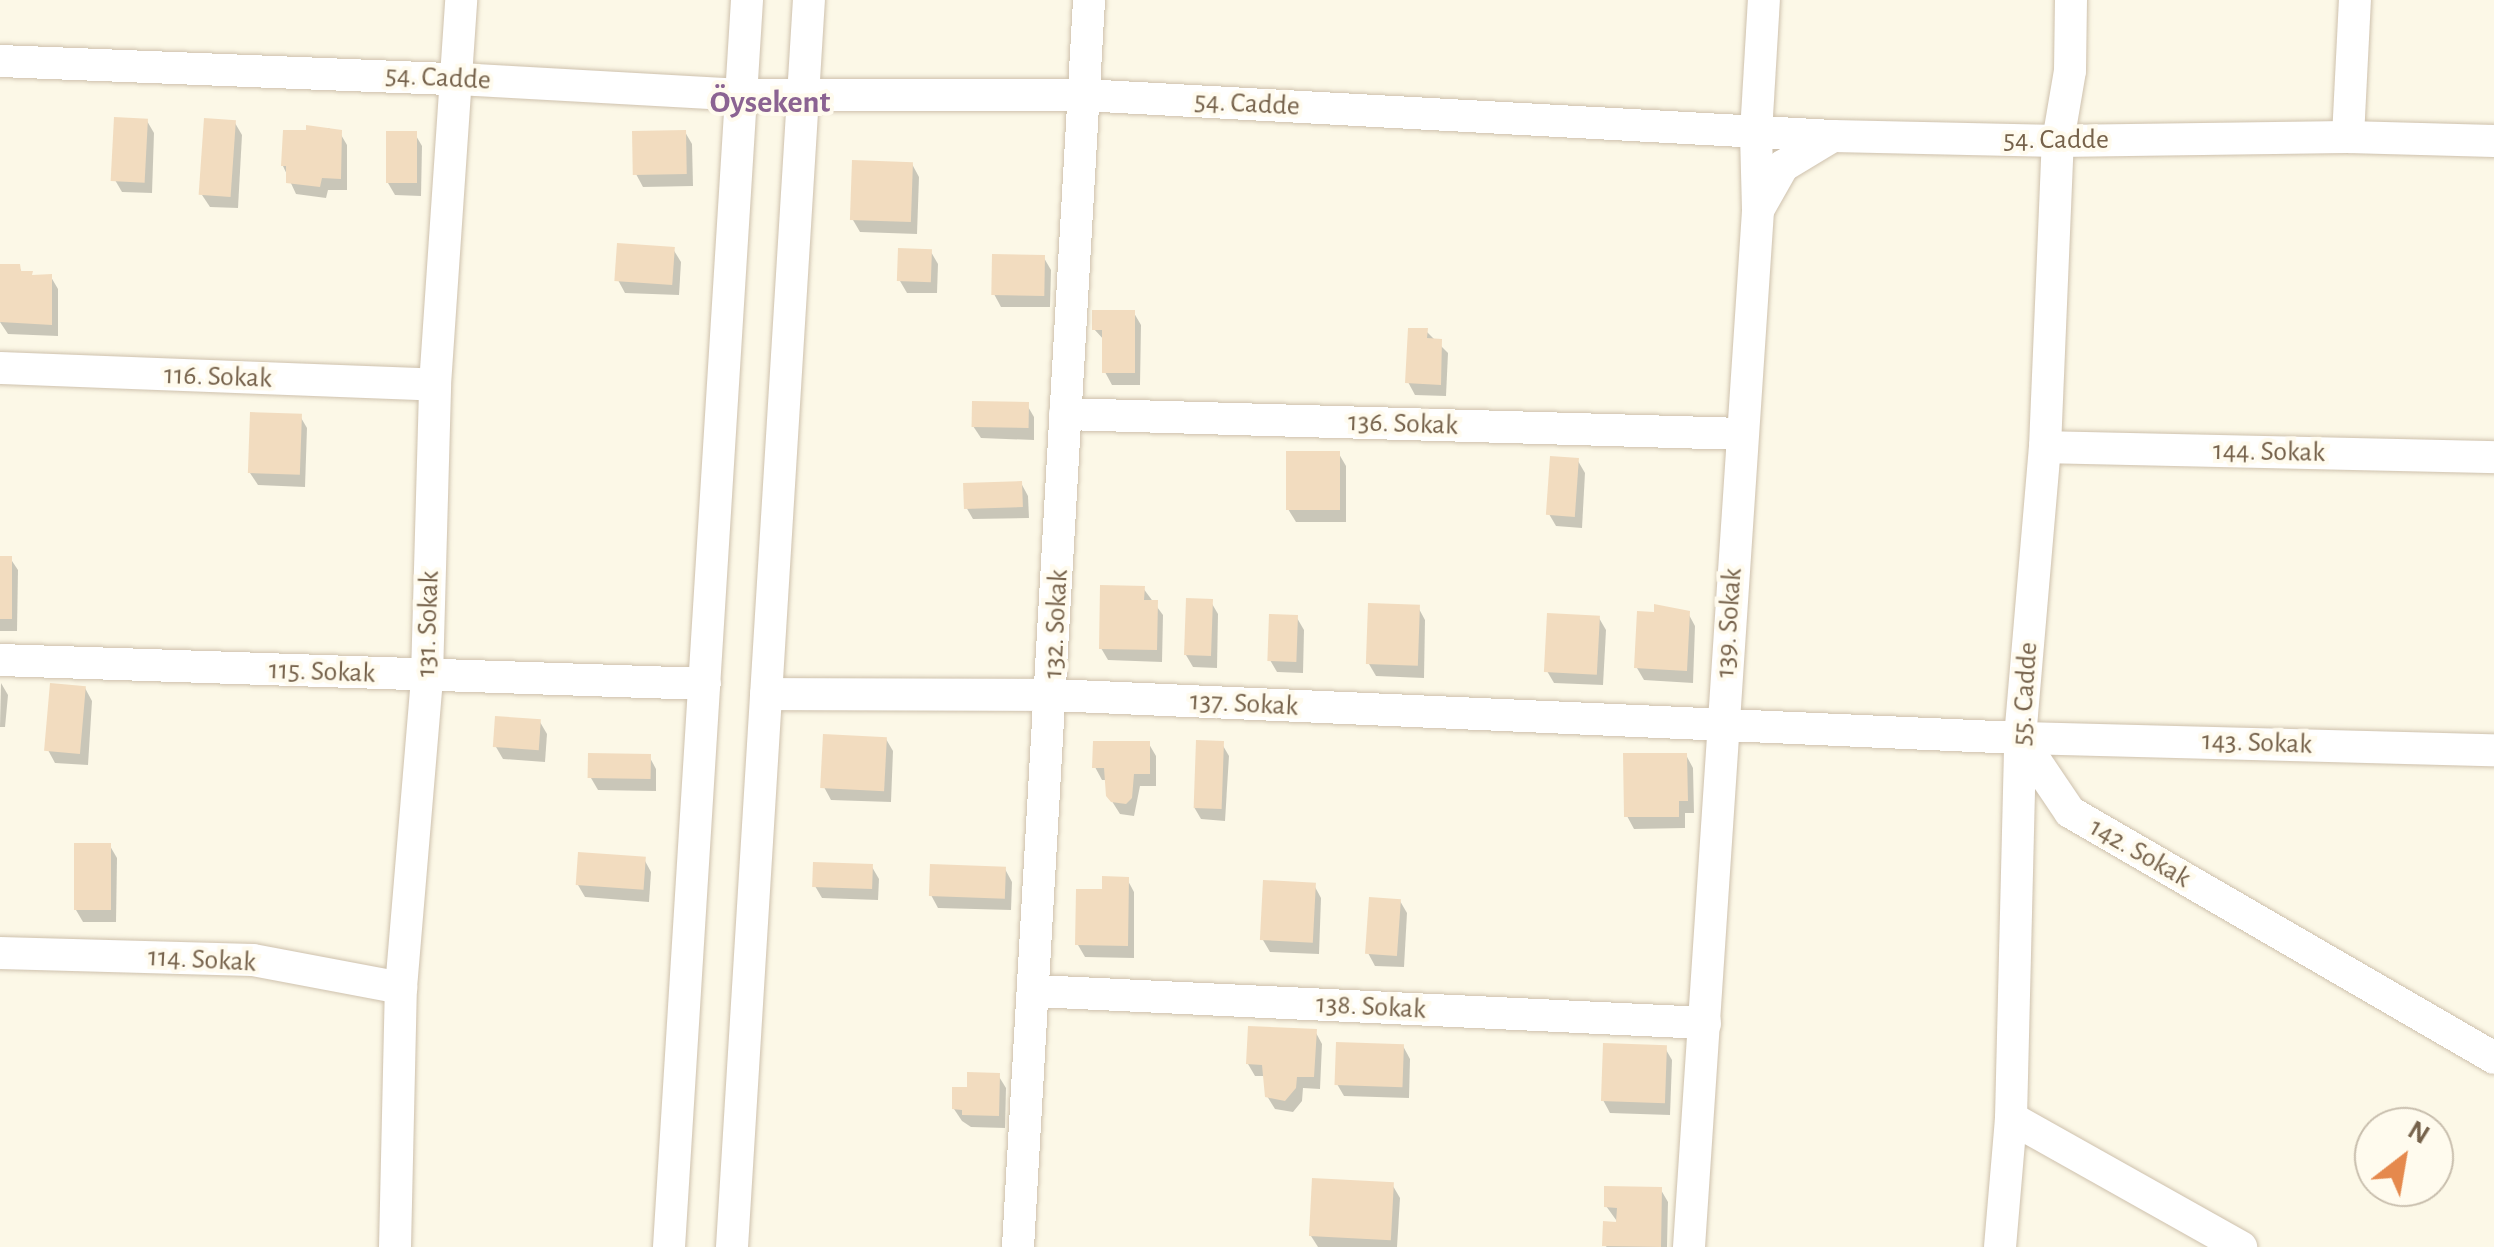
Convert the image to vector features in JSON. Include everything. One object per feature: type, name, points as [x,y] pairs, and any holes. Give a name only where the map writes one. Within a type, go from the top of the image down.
[{"type":"street","name":"131. Sokak","points":[[395,1247],[401,988],[427,676],[435,385],[462,0]]},
{"type":"street","points":[[669,1247],[747,0]]},
{"type":"street","points":[[732,1247],[809,0]]},
{"type":"street","name":"132. Sokak","points":[[1018,1247],[1053,696],[1089,0]]},
{"type":"street","name":"139. Sokak","points":[[1689,1247],[1758,210],[1756,133],[1764,0]]},
{"type":"street","name":"55. Cadde","points":[[2000,1247],[2011,1118],[2020,738],[2045,446],[2058,141],[2070,71],[2071,0]]},
{"type":"street","points":[[2348,137],[2355,0]]},
{"type":"street","name":"54. Cadde","points":[[0,62],[458,78],[742,95],[1083,95],[1833,136],[2058,141],[2348,137],[2494,141]]},
{"type":"street","points":[[1758,210],[1783,166],[1833,136]]},
{"type":"street","name":"116. Sokak","points":[[0,368],[435,385]]},
{"type":"street","name":"136. Sokak","points":[[1066,414],[1741,434]]},
{"type":"street","name":"144. Sokak","points":[[2045,446],[2494,457]]},
{"type":"street","name":"115. Sokak","points":[[0,660],[704,684]]},
{"type":"street","name":"137. Sokak","points":[[766,694],[1053,696],[1722,726]]},
{"type":"street","points":[[1722,726],[2020,738]]},
{"type":"street","name":"143. Sokak","points":[[2020,738],[2494,750]]},
{"type":"street","name":"142. Sokak","points":[[2020,738],[2070,812],[2494,1058]]},
{"type":"street","name":"114. Sokak","points":[[0,952],[254,960],[401,988]]},
{"type":"street","name":"138. Sokak","points":[[1036,991],[1705,1023]]},
{"type":"street","points":[[2011,1118],[2241,1247]]},
{"type":"building","points":[[114,117],[148,119],[145,183],[111,181]]},
{"type":"building","points":[[204,118],[236,120],[231,197],[199,195]]},
{"type":"building","points":[[306,125],[342,130],[341,179],[322,178],[320,187],[286,183],[286,166],[281,166],[283,130],[306,130]]},
{"type":"building","points":[[686,130],[687,174],[633,175],[632,131]]},
{"type":"building","points":[[386,131],[417,131],[417,183],[386,183]]},
{"type":"building","points":[[852,160],[913,162],[911,222],[850,220]]},
{"type":"building","points":[[617,243],[675,247],[672,285],[614,281]]},
{"type":"building","points":[[898,248],[932,249],[931,282],[897,281]]},
{"type":"building","points":[[992,254],[1045,255],[1044,296],[991,295]]},
{"type":"building","points":[[0,264],[20,264],[21,271],[33,271],[32,275],[52,274],[52,325],[0,322]]},
{"type":"building","points":[[1092,310],[1135,310],[1135,373],[1102,373],[1102,330],[1092,330]]},
{"type":"building","points":[[1408,328],[1428,328],[1427,338],[1442,339],[1441,385],[1405,383]]},
{"type":"building","points":[[972,401],[1029,402],[1029,428],[972,427]]},
{"type":"building","points":[[250,412],[302,414],[300,475],[248,473]]},
{"type":"building","points":[[1286,451],[1340,451],[1340,510],[1286,510]]},
{"type":"building","points":[[1550,456],[1579,458],[1575,517],[1546,515]]},
{"type":"building","points":[[1022,481],[1023,507],[964,509],[963,483]]},
{"type":"building","points":[[0,556],[12,556],[12,619],[0,619]]},
{"type":"building","points":[[1100,585],[1145,586],[1144,600],[1158,600],[1157,650],[1099,649]]},
{"type":"building","points":[[1186,598],[1213,599],[1211,656],[1184,655]]},
{"type":"building","points":[[1368,603],[1420,605],[1418,666],[1366,664]]},
{"type":"building","points":[[1654,604],[1690,611],[1687,671],[1634,668],[1637,611],[1654,612]]},
{"type":"building","points":[[1547,613],[1600,616],[1597,675],[1544,672]]},
{"type":"building","points":[[1269,614],[1298,615],[1296,662],[1267,661]]},
{"type":"building","points":[[50,683],[86,686],[80,754],[44,751]]},
{"type":"building","points":[[495,716],[541,719],[539,750],[493,747]]},
{"type":"building","points":[[823,734],[887,737],[884,791],[820,788]]},
{"type":"building","points":[[1196,740],[1224,741],[1222,809],[1194,808]]},
{"type":"building","points":[[1093,741],[1150,741],[1150,774],[1134,774],[1132,798],[1126,804],[1111,802],[1106,796],[1104,768],[1092,768]]},
{"type":"building","points":[[588,753],[651,754],[651,779],[588,778]]},
{"type":"building","points":[[1623,753],[1687,753],[1688,801],[1679,801],[1679,817],[1624,817]]},
{"type":"building","points":[[74,843],[111,843],[111,910],[74,910]]},
{"type":"building","points":[[578,852],[646,857],[644,890],[576,885]]},
{"type":"building","points":[[813,862],[873,864],[872,889],[812,887]]},
{"type":"building","points":[[930,864],[1006,867],[1005,899],[929,896]]},
{"type":"building","points":[[1102,876],[1129,877],[1128,946],[1075,945],[1076,889],[1102,889]]},
{"type":"building","points":[[1263,880],[1316,883],[1313,943],[1260,940]]},
{"type":"building","points":[[1369,897],[1401,899],[1397,956],[1365,954]]},
{"type":"building","points":[[1248,1026],[1317,1029],[1314,1077],[1297,1077],[1296,1088],[1285,1101],[1265,1097],[1262,1065],[1246,1064]]},
{"type":"building","points":[[1336,1042],[1404,1044],[1402,1087],[1334,1085]]},
{"type":"building","points":[[1603,1043],[1667,1045],[1665,1103],[1601,1101]]},
{"type":"building","points":[[967,1072],[1000,1073],[999,1116],[962,1115],[962,1110],[952,1109],[952,1087],[967,1087]]},
{"type":"building","points":[[1312,1178],[1394,1182],[1391,1240],[1309,1236]]},
{"type":"building","points":[[1604,1186],[1662,1187],[1661,1247],[1602,1246],[1603,1221],[1616,1222],[1617,1208],[1604,1207]]},
{"type":"district","name":"Öysekent","points":[[770,102]]}]
